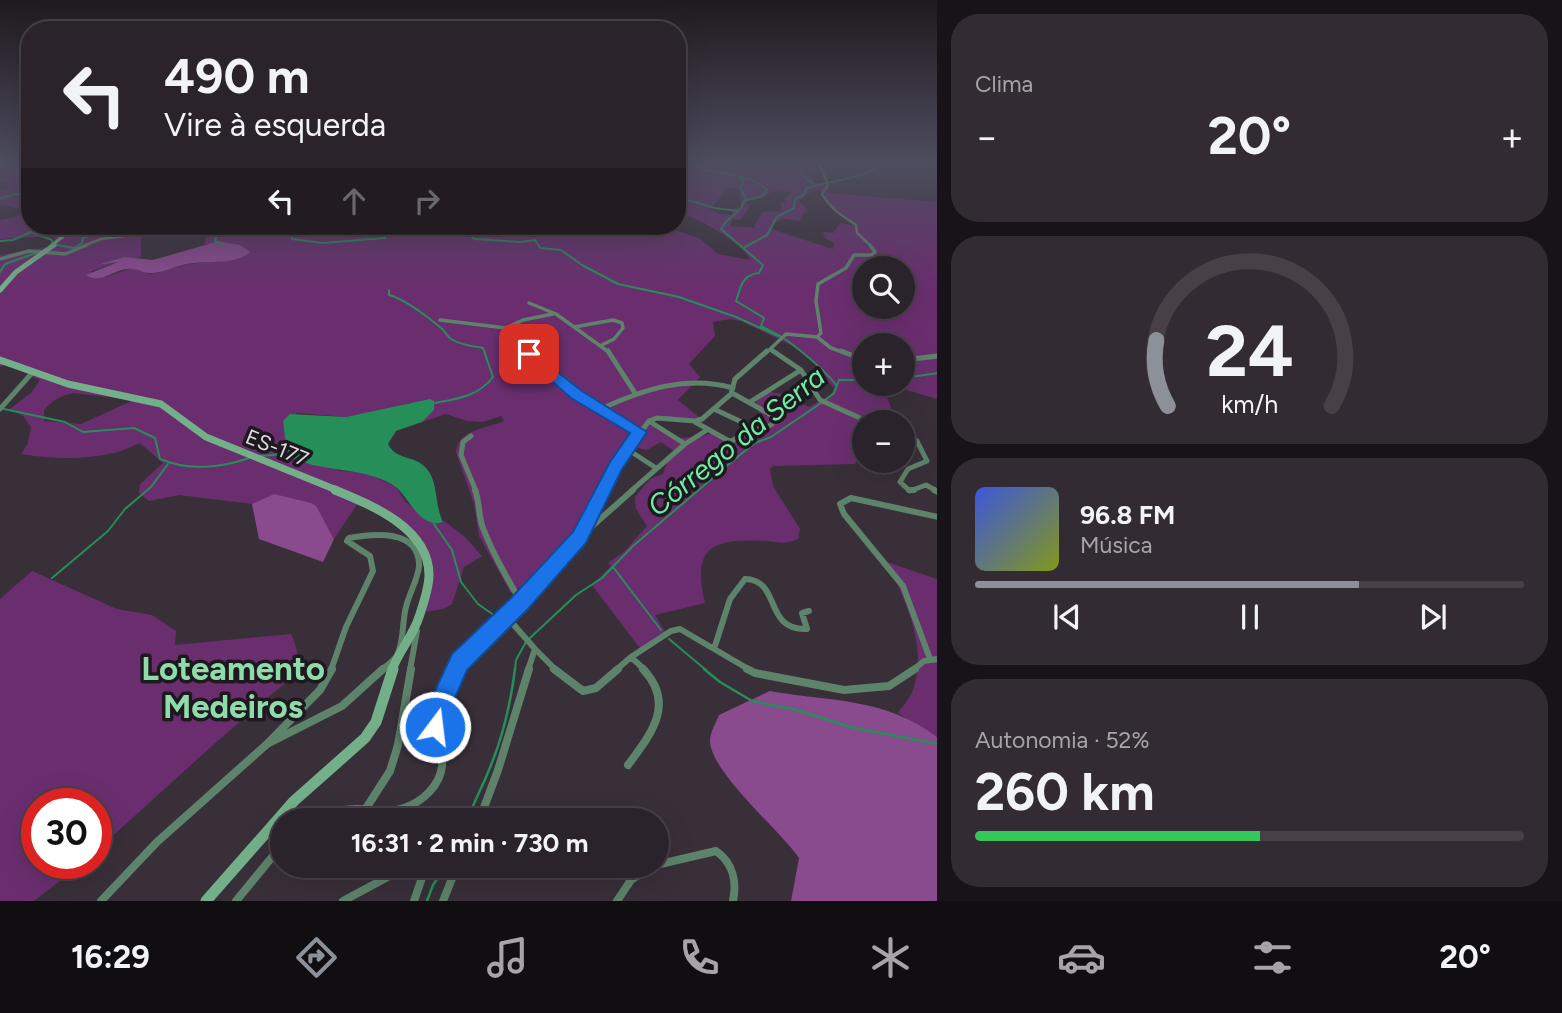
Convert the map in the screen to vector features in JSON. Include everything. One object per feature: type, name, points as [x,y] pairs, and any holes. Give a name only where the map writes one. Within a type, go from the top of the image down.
[{"type":"main road","points":[[0,290],[16,272],[65,235]]},
{"type":"main road","name":"ES-177","points":[[0,360],[68,384],[161,404],[206,437],[372,505],[416,538],[425,553],[429,576],[418,620],[397,656],[376,722],[365,738],[294,801],[206,901]]},
{"type":"street","points":[[817,337],[821,333],[816,302],[818,284],[846,268],[854,256],[871,255],[875,252],[857,233],[856,225],[835,213],[829,205]]},
{"type":"street","points":[[0,259],[24,252],[65,254],[96,240],[125,236]]},
{"type":"street","points":[[529,303],[556,314],[611,354],[635,393]]},
{"type":"street","points":[[506,328],[515,321],[556,314]]},
{"type":"street","points":[[440,320],[506,328],[556,379],[639,432]]},
{"type":"street","points":[[574,327],[613,320],[622,323],[623,328],[614,339],[600,346]]},
{"type":"street","points":[[695,421],[714,409],[733,390],[735,379],[786,334],[817,337],[831,348],[852,356]]},
{"type":"street","points":[[771,350],[801,370],[822,401],[852,414]]},
{"type":"street","points":[[915,359],[937,356]]},
{"type":"street","points":[[750,402],[801,370]]},
{"type":"street","points":[[0,409],[32,373]]},
{"type":"street","points":[[579,537],[609,477],[649,421],[657,418],[695,421],[729,441],[734,440],[745,428],[768,428],[775,417],[733,390],[704,381],[635,393],[601,409]]},
{"type":"street","points":[[714,409],[756,428]]},
{"type":"street","points":[[649,421],[685,444]]},
{"type":"street","points":[[404,808],[417,803],[434,787],[442,766],[435,727],[439,706],[450,677],[470,650],[507,617],[579,537],[642,484],[656,468],[707,430]]},
{"type":"street","points":[[471,436],[463,442],[461,455],[479,499],[481,524],[499,565],[521,602]]},
{"type":"street","points":[[915,440],[927,461],[915,468]]},
{"type":"street","points":[[627,449],[656,468]]},
{"type":"street","points":[[906,473],[900,482],[909,491],[926,485],[937,492]]},
{"type":"street","points":[[507,617],[562,677],[583,691],[596,688],[631,657],[676,629],[685,630],[761,675],[855,690],[897,683],[934,659],[920,643],[903,586],[850,521],[840,504],[851,498],[937,517]]},
{"type":"street","points":[[101,901],[157,842],[267,744],[320,690],[330,673],[346,627],[375,561],[372,555],[347,541],[349,538],[374,534],[393,535],[405,540],[414,550],[419,565],[406,606],[397,656],[342,706],[267,744]]},
{"type":"street","points":[[714,649],[730,599],[745,579],[757,579],[766,585],[774,611],[794,628],[807,629],[802,613],[809,611]]},
{"type":"street","points":[[366,808],[390,771],[398,745],[418,620]]},
{"type":"street","points":[[484,808],[498,770],[530,644]]},
{"type":"street","points":[[628,765],[653,731],[661,699],[653,679],[631,657]]},
{"type":"street","points":[[669,863],[716,851],[727,860],[732,871],[736,891],[733,901]]},
{"type":"street","points":[[236,901],[270,860]]},
{"type":"street","points":[[342,901],[385,878]]},
{"type":"street","points":[[414,901],[422,878]]},
{"type":"street","points":[[443,901],[452,878]]},
{"type":"street","points":[[617,901],[620,893],[633,878]]},
{"type":"shaded area","points":[[0,205],[21,205],[21,209]]},
{"type":"shaded area","points":[[686,205],[713,205],[709,208],[719,214],[733,215],[732,209],[748,205],[750,207],[740,220],[732,219],[730,226],[754,228],[762,212],[782,211],[781,205],[803,205],[808,210],[802,214],[800,221],[783,219],[772,224],[771,229],[833,249],[834,243],[825,238],[823,232],[833,233],[840,223],[856,224],[836,213],[831,205],[937,205],[937,399],[915,392],[915,333],[852,333],[852,396],[888,396],[892,410],[852,410],[852,464],[773,466],[770,469],[773,486],[800,529],[798,539],[786,543],[732,541],[710,550],[701,569],[705,603],[655,615],[667,635],[642,651],[592,585],[611,566],[608,563],[624,552],[647,526],[636,509],[635,497],[650,479],[663,474],[667,463],[677,453],[661,442],[647,450],[624,445],[575,538],[528,589],[521,586],[511,593],[479,536],[474,504],[456,452],[458,444],[467,434],[504,421],[501,416],[483,422],[467,421],[446,414],[422,422],[434,410],[409,403],[383,411],[346,417],[297,413],[283,421],[288,455],[340,471],[364,472],[395,486],[405,501],[429,522],[444,521],[465,537],[482,556],[464,567],[452,604],[443,609],[422,612],[427,581],[427,563],[423,554],[398,528],[358,503],[334,539],[325,522],[274,494],[252,504],[179,495],[149,501],[139,493],[140,484],[163,463],[140,443],[117,452],[91,457],[56,458],[21,454],[28,443],[31,427],[23,416],[10,409],[31,393],[40,380],[6,364],[0,367],[0,255],[49,247],[57,241],[50,236],[0,239],[0,220],[16,217],[21,213],[21,235],[112,235],[100,239],[141,235],[141,257],[119,261],[90,272],[106,277],[132,268],[149,274],[157,273],[249,252],[228,243],[204,246],[206,235],[686,234],[699,238],[718,254],[750,260],[739,246],[718,231],[686,215]],"holes":[[[730,319],[741,321],[799,349],[815,363],[819,372],[834,388],[831,395],[809,407],[782,394],[770,392],[755,402],[761,409],[754,418],[767,425],[760,431],[744,427],[732,439],[711,433],[700,437],[680,438],[653,425],[655,420],[700,418],[678,400],[700,377],[689,364],[715,336],[713,322]],[[73,393],[134,400],[81,424],[44,421],[44,410],[54,401]]]},
{"type":"shaded area","points":[[219,241],[240,245],[250,252],[236,259],[186,264],[158,272],[146,273],[127,269],[98,278],[86,275],[118,262],[97,265],[125,257],[153,260]]},
{"type":"shaded area","points":[[430,399],[434,401],[434,410],[422,422],[396,431],[388,444],[395,453],[419,463],[429,471],[443,522],[427,521],[393,485],[380,479],[313,465],[287,455],[283,421],[290,414],[346,417]]},
{"type":"shaded area","points":[[274,494],[316,506],[334,539],[323,562],[259,539],[252,504]]},
{"type":"shaded area","points":[[887,562],[937,579],[937,737],[898,713],[913,690],[918,658],[908,609]]},
{"type":"shaded area","points":[[32,571],[117,609],[152,615],[176,631],[175,645],[291,634],[296,648],[296,666],[285,683],[112,837],[112,788],[21,788],[21,879],[62,879],[34,901],[0,901],[0,599]]},
{"type":"shaded area","points":[[770,691],[877,708],[897,714],[937,737],[937,901],[791,901],[799,858],[734,785],[713,754],[710,741],[719,715]]},
{"type":"waterway","points":[[705,205],[738,211]]},
{"type":"waterway","points":[[738,211],[742,205]]},
{"type":"waterway","points":[[745,247],[767,235],[777,217],[794,208],[794,205]]},
{"type":"waterway","points":[[738,211],[721,229],[763,265],[759,273],[745,279],[736,301],[764,318],[761,326],[780,336]]},
{"type":"waterway","points":[[0,241],[13,240],[24,235]]},
{"type":"waterway","points":[[39,235],[52,240],[52,243]]},
{"type":"waterway","points":[[56,245],[74,248],[82,243],[83,238],[91,235]]},
{"type":"waterway","points":[[217,235],[215,241],[223,245]]},
{"type":"waterway","points":[[292,235],[292,239],[323,243],[385,238]]},
{"type":"waterway","points":[[470,235],[474,239],[520,242],[535,240],[540,248],[561,250],[582,265],[618,284],[679,297],[736,317],[778,336]]},
{"type":"waterway","points":[[0,272],[5,264],[36,253]]},
{"type":"waterway","points":[[389,290],[389,295],[422,313],[451,339],[483,348],[493,377],[474,393],[435,403]]},
{"type":"waterway","points":[[785,339],[813,361],[837,386]]},
{"type":"waterway","name":"Córrego da Serra","points":[[915,376],[937,373]]},
{"type":"waterway","name":"Córrego da Serra","points":[[837,386],[839,380],[852,380]]},
{"type":"waterway","name":"Córrego da Serra","points":[[825,400],[834,393],[837,386]]},
{"type":"waterway","name":"Córrego da Serra","points":[[530,638],[576,595],[602,578],[633,546],[735,459],[755,443],[771,437],[821,403]]},
{"type":"waterway","points":[[4,409],[65,422],[83,432],[134,428],[155,438],[160,459],[171,463],[193,467],[216,466],[249,458]]},
{"type":"waterway","points":[[258,456],[287,454]]},
{"type":"waterway","points":[[52,578],[108,531],[125,509],[151,487],[168,464]]},
{"type":"waterway","points":[[434,524],[452,550],[461,582],[478,604],[498,618]]},
{"type":"waterway","points":[[613,567],[661,630]]},
{"type":"waterway","points":[[669,639],[706,670]]},
{"type":"waterway","name":"Córrego da Serra","points":[[515,670],[516,660],[526,642]]},
{"type":"waterway","name":"Córrego da Serra","points":[[472,808],[499,742],[515,669]]},
{"type":"waterway","points":[[704,669],[752,701],[796,710],[854,728],[937,744]]},
{"type":"waterway","name":"Córrego da Serra","points":[[427,901],[438,878]]},
{"type":"district","name":"Loteamento Medeiros","points":[[233,687]]},
{"type":"route","points":[[435,727],[439,706],[450,677],[460,662],[565,555],[579,537],[615,466],[639,432],[576,395],[529,354]]}]
